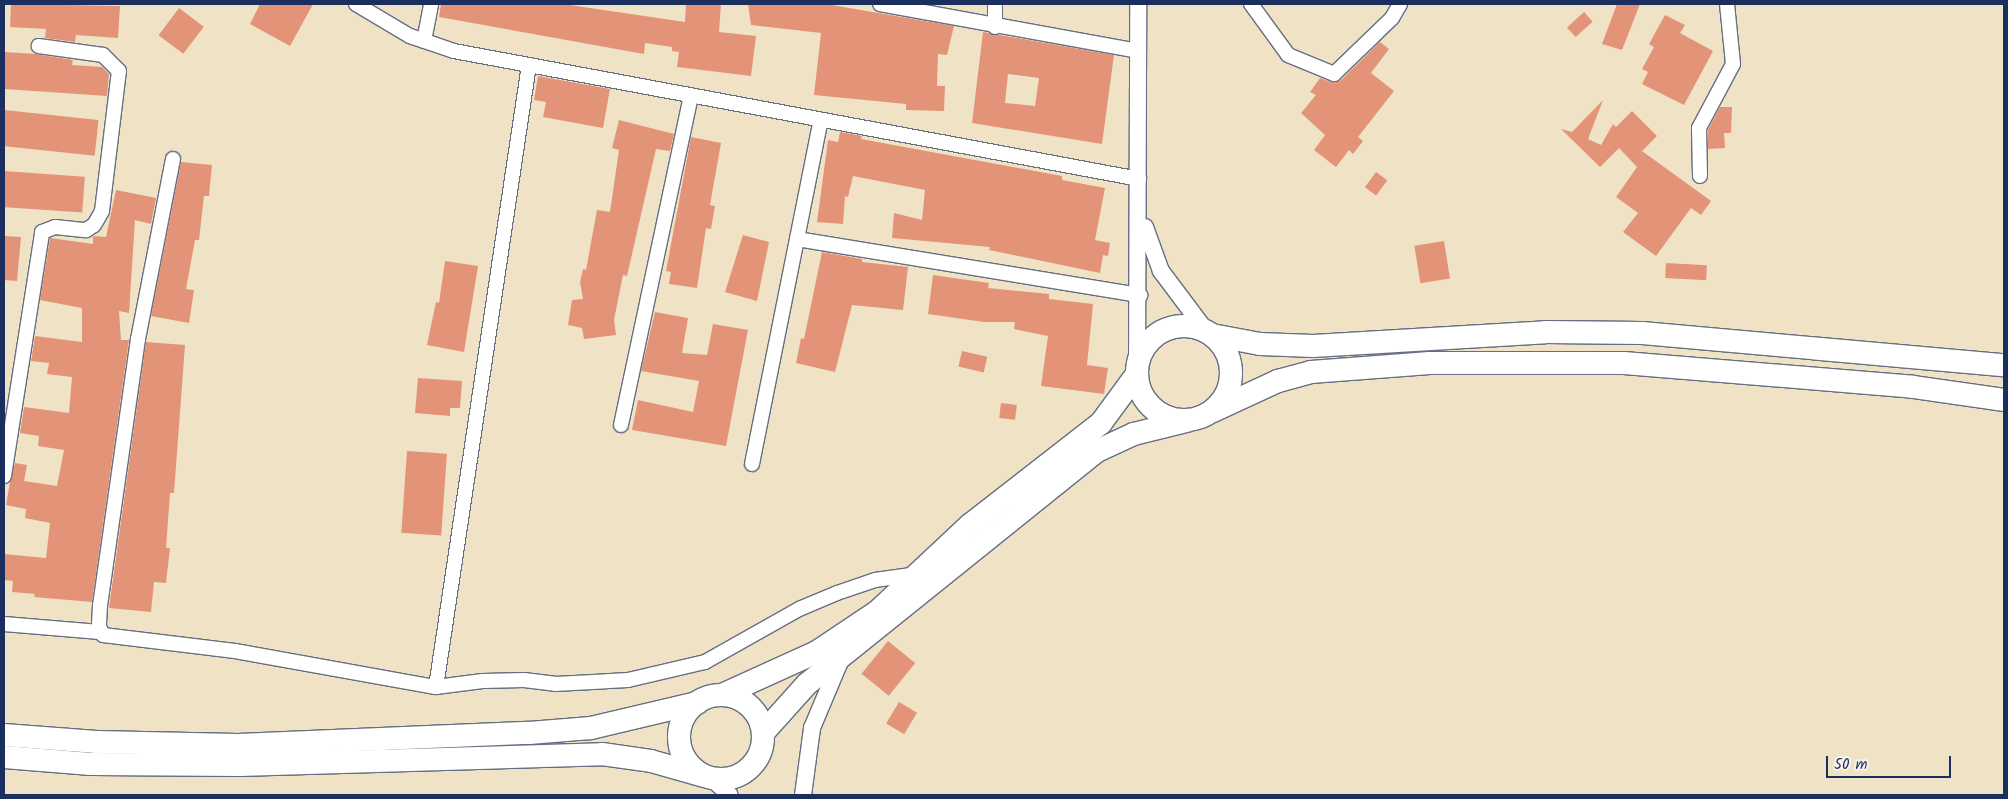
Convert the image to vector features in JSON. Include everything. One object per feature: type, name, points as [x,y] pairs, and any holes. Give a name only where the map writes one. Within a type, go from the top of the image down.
[{"type":"highway","points":[[4,735],[96,742],[238,745],[529,733],[591,728],[722,695],[836,641],[878,611],[996,503],[1101,423],[1137,371],[1142,352],[1162,331],[1192,326],[1209,333],[1260,344],[1304,346],[1546,332],[1642,333],[2004,365]]},
{"type":"highway","points":[[1209,333],[1223,345],[1232,373],[1227,394],[1213,411]]},
{"type":"highway","points":[[763,733],[806,684],[1096,451],[1134,434],[1186,421],[1213,411],[1278,381],[1311,372],[1430,363],[1633,364],[1913,387],[2004,400]]},
{"type":"highway","points":[[1137,371],[1144,398],[1152,408],[1162,415],[1186,421]]},
{"type":"highway","points":[[4,757],[91,764],[240,765],[602,754],[652,761],[708,777],[724,779],[748,769],[762,746],[763,733],[757,716],[745,703],[722,695]]},
{"type":"highway","points":[[697,702],[682,722],[680,747],[689,764],[708,777]]},
{"type":"street","points":[[356,4],[424,41],[454,51],[1139,179]]},
{"type":"street","points":[[424,41],[431,4]]},
{"type":"street","points":[[880,4],[995,27],[1138,51]]},
{"type":"street","points":[[995,4],[995,27]]},
{"type":"street","points":[[1137,371],[1140,295],[1138,4]]},
{"type":"street","points":[[1251,4],[1288,55],[1334,74],[1392,18],[1400,4]]},
{"type":"street","points":[[1700,176],[1699,128],[1733,64],[1727,4]]},
{"type":"street","points":[[4,476],[42,232],[55,228],[86,230],[94,226],[102,211],[119,71],[102,55],[39,46]]},
{"type":"street","points":[[436,687],[529,65]]},
{"type":"street","points":[[621,425],[690,95]]},
{"type":"street","points":[[752,464],[821,120]]},
{"type":"street","points":[[100,632],[100,604],[138,339],[173,159]]},
{"type":"street","points":[[1139,203],[1148,241],[1161,271],[1209,333]]},
{"type":"street","points":[[797,239],[1140,295]]},
{"type":"street","points":[[4,624],[100,632],[161,644],[236,651],[436,687],[483,681],[524,680],[555,684],[628,680],[679,670],[706,662],[799,609],[837,592],[874,580],[917,574]]},
{"type":"street","points":[[803,795],[812,728],[842,656]]},
{"type":"street","points":[[708,777],[730,795]]},
{"type":"building","points":[[11,4],[120,6],[118,38],[76,35],[75,42],[45,38],[46,29],[10,27]]},
{"type":"building","points":[[260,4],[313,4],[290,46],[250,24]]},
{"type":"building","points":[[441,4],[563,4],[685,22],[686,4],[721,4],[719,32],[756,36],[751,76],[677,67],[679,52],[672,51],[672,47],[645,43],[644,54],[439,17]]},
{"type":"building","points":[[748,4],[826,4],[954,26],[947,55],[938,54],[937,86],[945,86],[944,111],[906,110],[906,104],[814,95],[821,33],[751,25]]},
{"type":"building","points":[[1617,4],[1640,4],[1622,50],[1602,44]]},
{"type":"building","points":[[179,8],[204,27],[183,54],[159,35]]},
{"type":"building","points":[[1584,12],[1593,22],[1576,37],[1567,27]]},
{"type":"building","points":[[1665,15],[1685,25],[1680,33],[1713,51],[1684,105],[1642,84],[1648,72],[1642,69],[1654,47],[1649,44]]},
{"type":"building","points":[[983,32],[1114,55],[1102,144],[972,123]],"holes":[[[1008,74],[1039,78],[1035,106],[1005,103]]]},
{"type":"building","points":[[1380,42],[1389,49],[1371,73],[1394,91],[1358,137],[1363,141],[1353,154],[1349,150],[1336,167],[1314,150],[1325,135],[1301,113],[1316,95],[1310,92],[1320,78],[1331,82],[1340,81]]},
{"type":"building","points":[[4,52],[36,54],[73,60],[72,65],[102,67],[109,74],[107,96],[4,89]]},
{"type":"building","points":[[538,76],[610,89],[603,128],[543,117],[546,102],[534,100]]},
{"type":"building","points":[[1603,100],[1588,139],[1601,145],[1613,124],[1616,127],[1632,111],[1657,136],[1642,151],[1711,201],[1701,215],[1691,208],[1656,256],[1623,232],[1638,213],[1616,197],[1637,167],[1619,148],[1600,167],[1561,129],[1572,132]]},
{"type":"building","points":[[1720,107],[1732,107],[1731,133],[1724,133],[1725,148],[1708,149],[1708,130]]},
{"type":"building","points":[[4,110],[98,120],[95,156],[4,146]]},
{"type":"building","points":[[619,120],[674,134],[670,151],[656,149],[627,276],[623,275],[614,320],[616,335],[584,339],[582,328],[568,325],[572,300],[583,299],[580,282],[583,269],[586,270],[597,210],[610,212],[619,150],[612,148]]},
{"type":"building","points":[[840,132],[862,136],[861,139],[1062,176],[1062,180],[1105,188],[1095,240],[1110,243],[1108,256],[1103,255],[1100,273],[989,250],[990,247],[892,238],[894,213],[922,220],[925,190],[853,176],[848,197],[845,196],[843,224],[817,222],[828,140],[838,142]]},
{"type":"building","points":[[691,137],[721,143],[710,205],[715,206],[711,229],[706,228],[697,288],[669,284],[671,272],[666,271]]},
{"type":"building","points":[[181,162],[212,165],[209,196],[204,196],[199,240],[195,240],[186,289],[194,290],[189,323],[151,316]]},
{"type":"building","points":[[4,171],[85,177],[82,213],[4,207]]},
{"type":"building","points":[[1376,172],[1387,180],[1376,196],[1365,187]]},
{"type":"building","points":[[116,190],[156,198],[151,224],[135,220],[129,313],[119,311],[121,340],[129,340],[92,602],[34,597],[35,594],[12,592],[13,581],[4,580],[4,554],[46,558],[50,523],[25,518],[26,509],[6,505],[15,463],[27,465],[24,481],[57,486],[64,450],[38,446],[39,436],[20,433],[24,407],[69,413],[72,377],[47,374],[49,363],[31,361],[35,336],[82,342],[82,308],[40,300],[50,238],[93,244],[93,236],[106,237]]},
{"type":"building","points":[[743,235],[769,242],[757,301],[725,292]]},
{"type":"building","points":[[4,236],[21,237],[17,281],[4,280]]},
{"type":"building","points":[[1444,241],[1450,279],[1420,283],[1414,246]]},
{"type":"building","points":[[822,252],[862,259],[862,262],[908,267],[903,310],[852,305],[835,372],[796,363],[801,338],[804,339]]},
{"type":"building","points":[[445,261],[478,266],[464,352],[427,345],[436,302],[439,303]]},
{"type":"building","points":[[1666,263],[1707,265],[1706,280],[1665,278]]},
{"type":"building","points":[[933,275],[989,283],[988,288],[1049,294],[1049,299],[1093,304],[1087,365],[1108,368],[1104,394],[1041,386],[1048,336],[1014,329],[1015,322],[984,322],[928,314]]},
{"type":"building","points":[[655,312],[688,318],[682,353],[707,355],[713,324],[748,330],[726,446],[632,430],[638,400],[693,412],[699,381],[641,371]]},
{"type":"building","points":[[146,342],[185,345],[174,493],[170,493],[166,548],[170,548],[166,583],[154,582],[151,612],[109,608]]},
{"type":"building","points":[[962,351],[987,357],[984,372],[958,367]]},
{"type":"building","points":[[418,378],[462,381],[460,408],[450,408],[450,416],[415,413]]},
{"type":"building","points":[[1001,403],[1017,405],[1015,420],[999,418]]},
{"type":"building","points":[[407,451],[447,454],[441,536],[401,533]]},
{"type":"building","points":[[888,641],[915,663],[889,696],[862,674]]},
{"type":"building","points":[[899,702],[917,713],[904,734],[886,723]]}]
